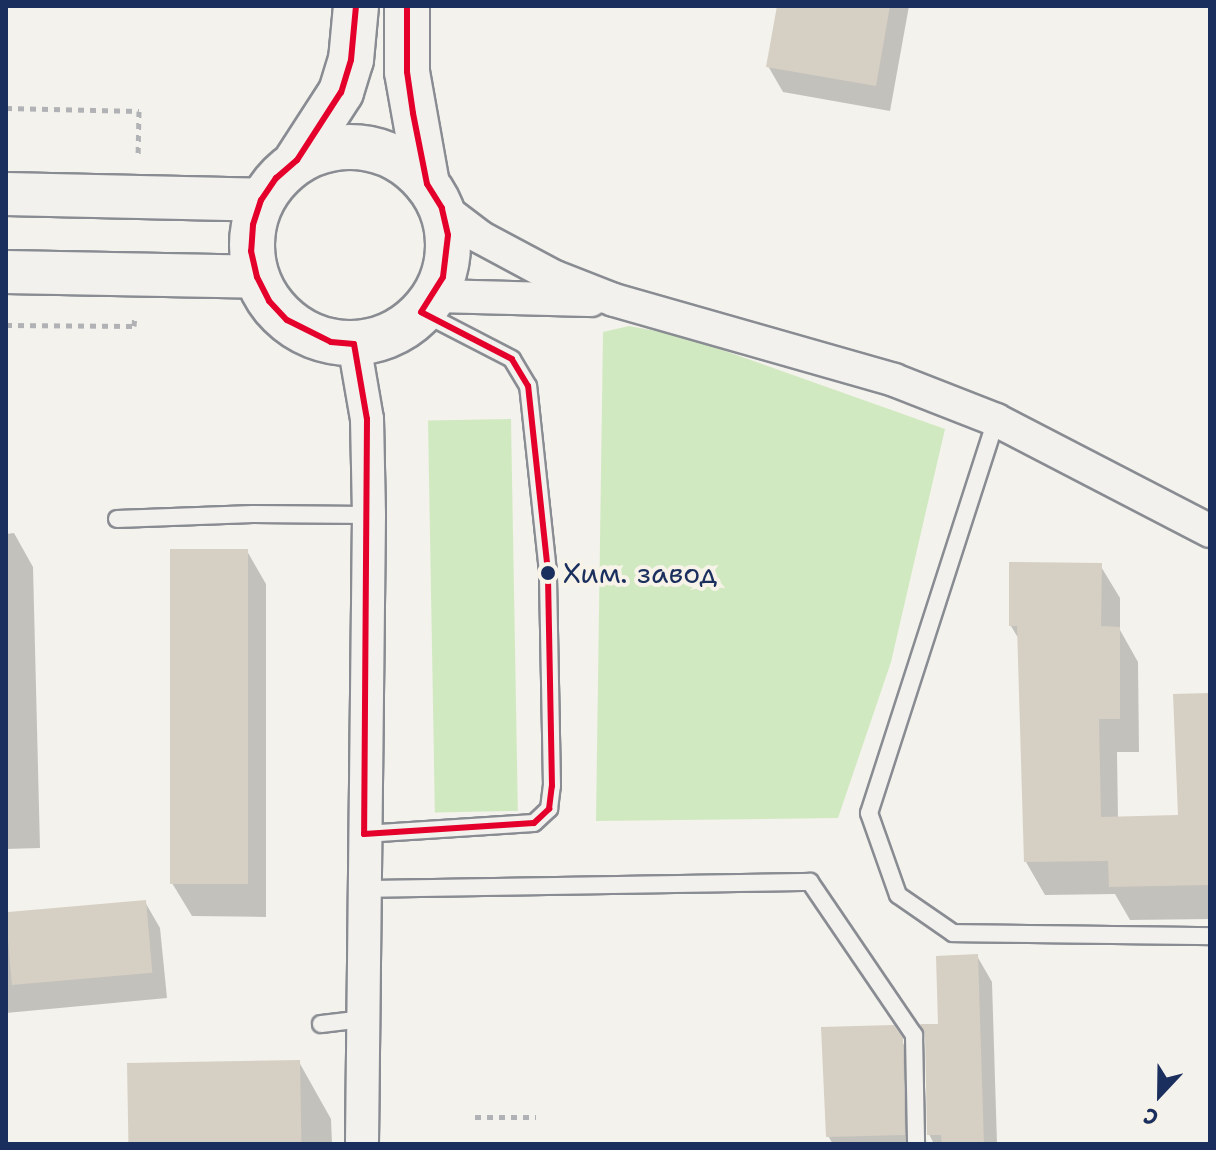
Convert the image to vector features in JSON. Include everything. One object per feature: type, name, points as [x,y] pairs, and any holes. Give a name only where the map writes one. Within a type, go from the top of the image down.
[{"type":"main road","points":[[356,6],[351,60],[341,92],[297,160],[276,178],[261,200],[253,225],[251,251],[257,277],[269,301],[287,320],[331,342],[354,344],[389,336],[428,304],[448,256],[448,235],[434,196],[407,72],[407,6]]},
{"type":"main road","points":[[297,160],[323,149],[352,145],[380,150],[406,163],[434,196]]},
{"type":"street","points":[[6,194],[261,200]]},
{"type":"street","points":[[434,196],[515,257],[614,300],[894,380],[996,420],[1210,531]]},
{"type":"street","points":[[6,272],[257,277]]},
{"type":"street","points":[[428,304],[614,300]]},
{"type":"street","points":[[354,344],[367,419],[369,515],[362,1144]]},
{"type":"lane","points":[[364,834],[534,823],[549,809],[552,786],[548,572],[528,386],[512,359],[428,304]]},
{"type":"lane","points":[[996,420],[869,813],[898,895],[953,933],[1210,936]]},
{"type":"lane","points":[[117,519],[253,514],[369,515]]},
{"type":"lane","points":[[364,889],[810,882],[914,1035],[916,1144]]},
{"type":"lane","points":[[321,1024],[363,1019]]},
{"type":"path","points":[[6,325],[134,326]]},
{"type":"path","points":[[475,1117],[536,1117]]},
{"type":"green space","points":[[629,326],[683,336],[945,429],[891,662],[838,818],[596,821],[603,332]]},
{"type":"green space","points":[[511,419],[518,811],[435,812],[428,420]]},
{"type":"building","points":[[777,6],[890,6],[876,86],[766,67]]},
{"type":"building","points":[[170,549],[248,549],[248,884],[170,884]]},
{"type":"building","points":[[1009,562],[1102,563],[1101,626],[1120,627],[1120,719],[1099,719],[1101,817],[1178,815],[1173,694],[1210,693],[1210,885],[1109,887],[1108,861],[1024,862],[1017,626],[1009,626]]},
{"type":"building","points":[[146,900],[152,973],[12,985],[6,912]]},
{"type":"building","points":[[978,954],[984,1144],[942,1144],[941,1135],[927,1135],[925,1035],[920,1024],[938,1024],[936,956]]},
{"type":"building","points":[[894,1025],[903,1038],[905,1135],[826,1137],[821,1027]]},
{"type":"building","points":[[300,1060],[301,1144],[128,1144],[127,1063]]},
{"type":"transit line","points":[[356,6],[351,60],[341,92],[297,160],[276,178],[261,200],[253,225],[251,251],[257,277],[269,301],[287,320],[331,342],[354,344],[367,419],[364,834],[534,823],[549,809],[552,786],[548,572],[528,386],[512,359],[421,312],[443,277],[448,235],[442,208],[427,184],[413,113],[407,72],[407,6]]},
{"type":"place","name":"Хим. завод","points":[[548,573]]}]
